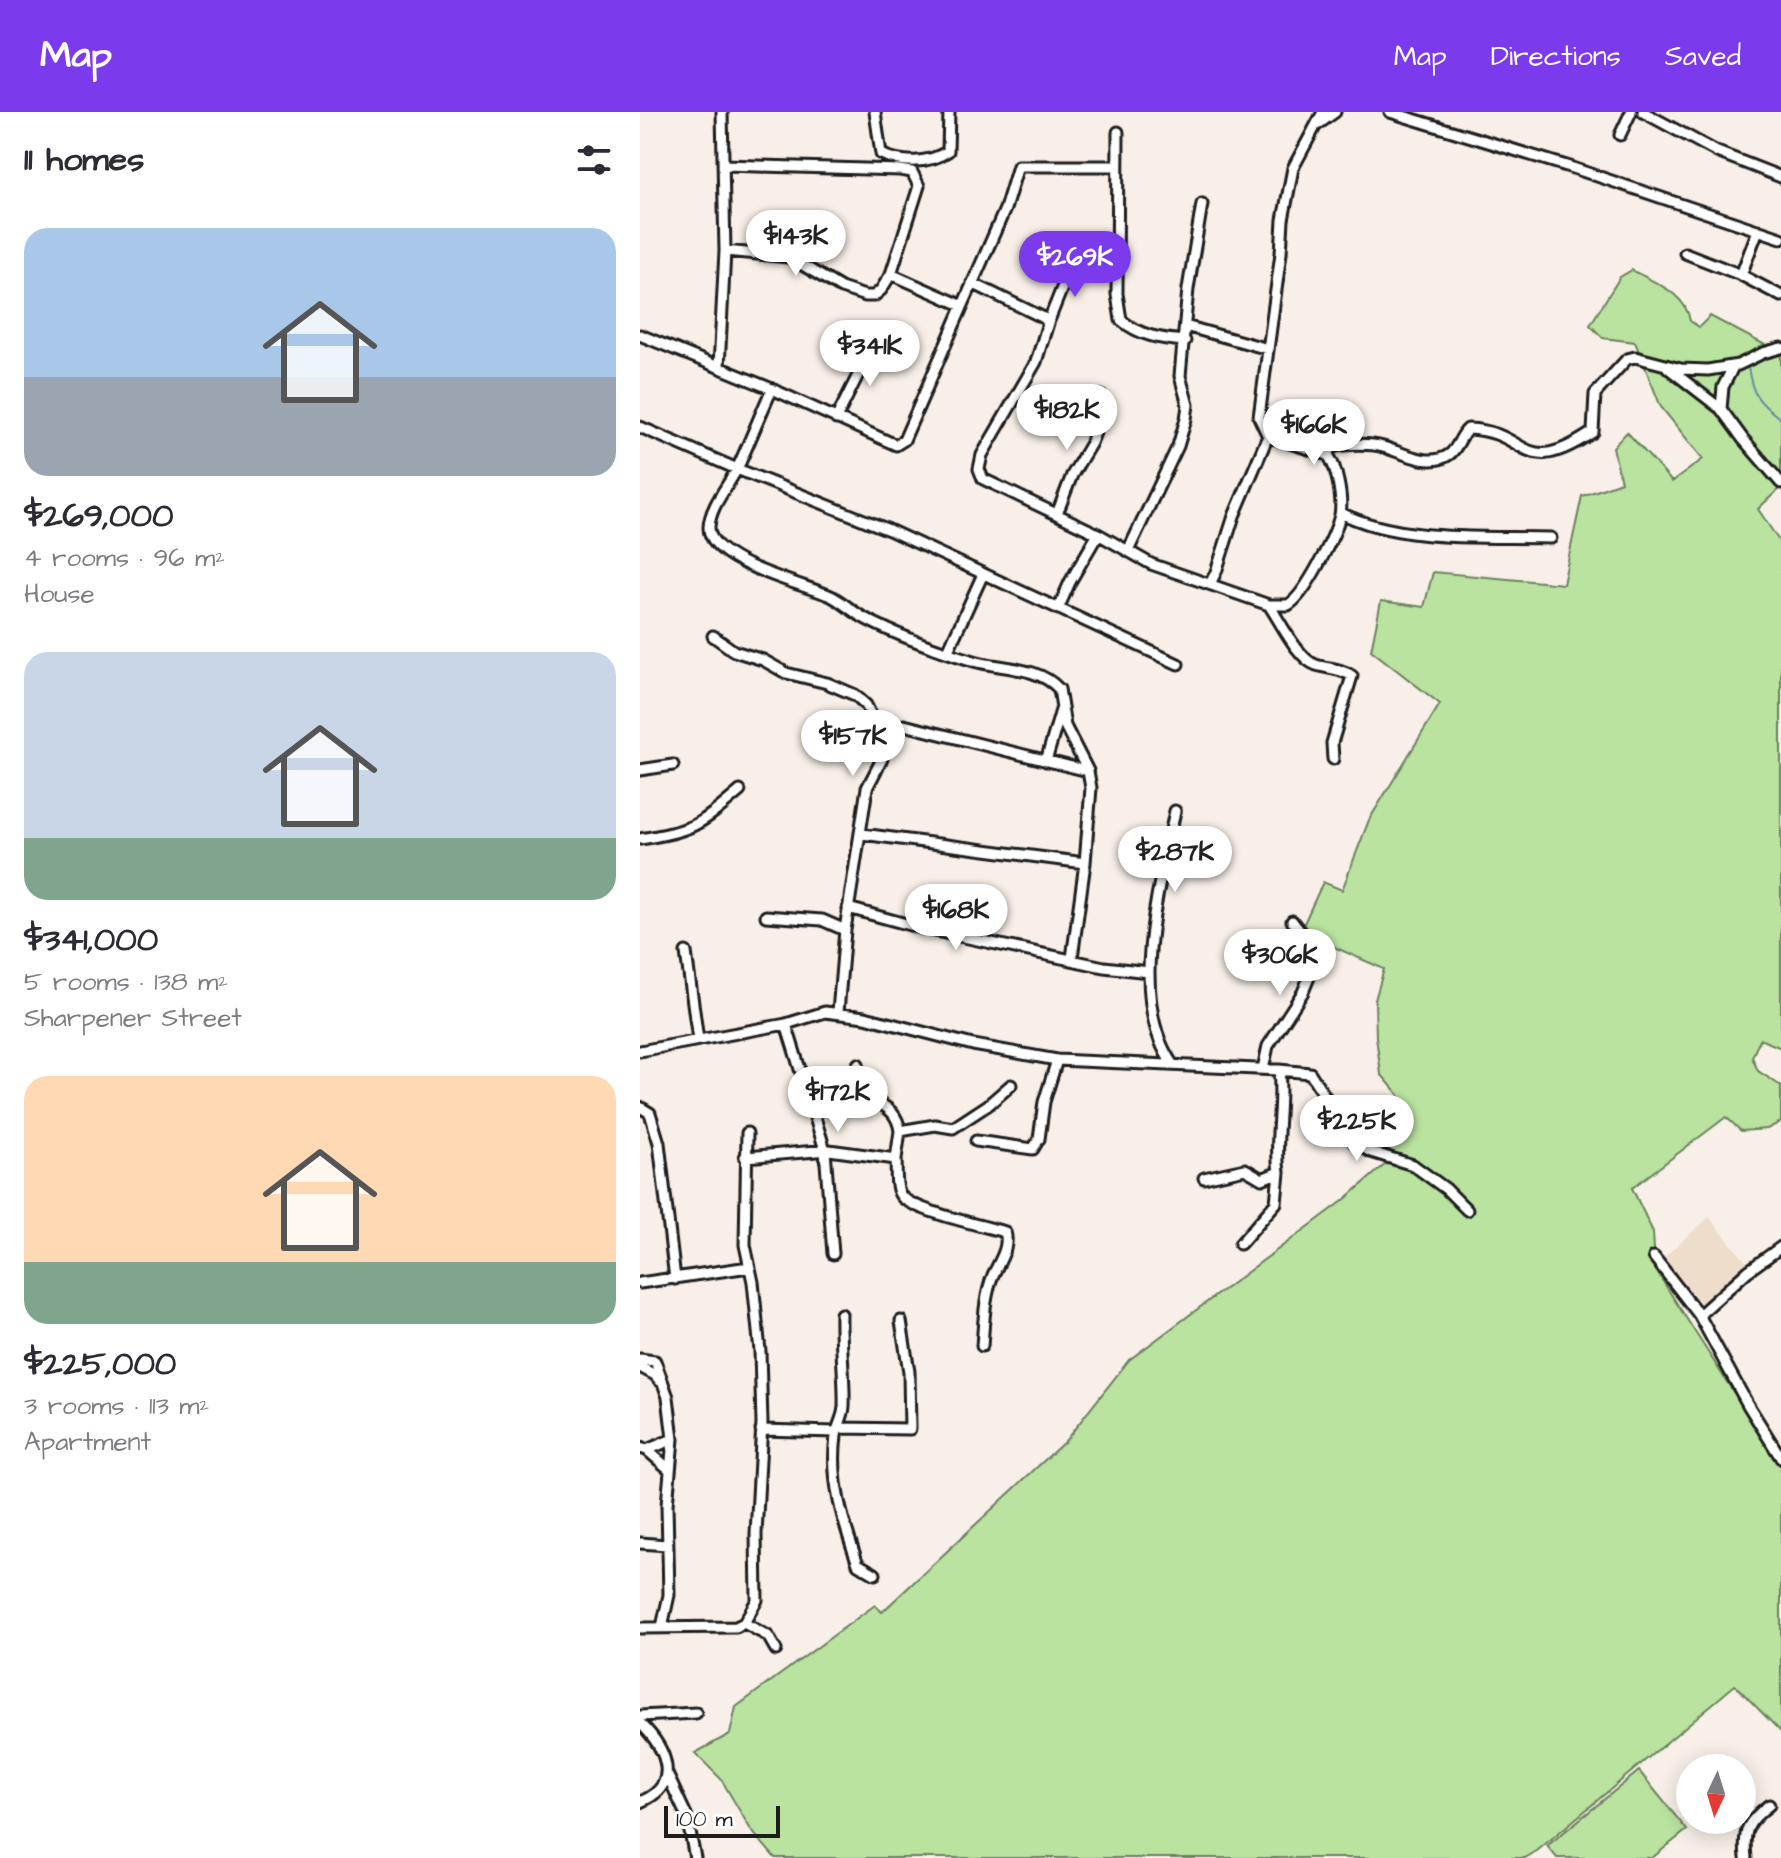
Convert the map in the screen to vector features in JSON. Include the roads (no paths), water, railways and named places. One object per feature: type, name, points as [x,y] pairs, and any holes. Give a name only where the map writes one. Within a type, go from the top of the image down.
[{"type":"street","points":[[719,367],[725,251],[722,112]]},
{"type":"street","points":[[875,112],[881,154],[898,160],[925,161],[948,151],[949,112]]},
{"type":"street","points":[[1323,112],[1293,168],[1283,220],[1259,417],[1268,436],[1331,459]]},
{"type":"street","points":[[1317,125],[1335,112]]},
{"type":"street","points":[[1390,112],[1573,168],[1781,238]]},
{"type":"street","points":[[1620,135],[1631,112]]},
{"type":"street","points":[[1643,112],[1717,152],[1781,177]]},
{"type":"street","points":[[1118,132],[1117,294],[1121,320],[1132,330],[1160,339],[1185,341]]},
{"type":"street","points":[[724,165],[912,172],[919,186],[891,274],[874,296],[841,288],[789,257],[725,251]]},
{"type":"street","points":[[640,335],[772,389],[896,445],[904,440],[1005,209],[1018,166],[1116,166]]},
{"type":"street","points":[[1128,551],[1178,446],[1186,419],[1188,405],[1180,376],[1202,204]]},
{"type":"street","points":[[1741,275],[1758,230]]},
{"type":"street","points":[[1685,253],[1741,275],[1781,296]]},
{"type":"street","points":[[1072,263],[1036,362],[990,439],[979,469],[983,479],[1098,534],[1159,568],[1269,605],[1288,605],[1297,600],[1341,513],[1338,474],[1331,459],[1332,447],[1385,447],[1407,457],[1440,459],[1450,454],[1463,432],[1476,429],[1504,436],[1524,451],[1548,455],[1593,432],[1595,394],[1627,359],[1642,358],[1691,370],[1733,367],[1781,348]]},
{"type":"street","points":[[891,274],[961,305]]},
{"type":"street","points":[[972,283],[1044,318],[1048,323]]},
{"type":"street","points":[[1185,326],[1268,349]]},
{"type":"street","points":[[836,419],[874,343]]},
{"type":"street","points":[[1665,366],[1721,409],[1781,483]]},
{"type":"street","points":[[1721,409],[1723,387],[1733,367]]},
{"type":"street","points":[[772,389],[737,469],[717,505],[709,528],[714,543],[737,560],[831,597],[866,619],[974,661],[1045,678],[1059,689],[1062,697],[1046,761]]},
{"type":"street","points":[[1057,514],[1072,475],[1096,430],[1101,396]]},
{"type":"street","points":[[640,427],[889,530],[1178,664]]},
{"type":"street","points":[[1210,584],[1234,516],[1268,436]]},
{"type":"street","points":[[1341,513],[1418,533],[1551,538]]},
{"type":"street","points":[[1058,609],[1098,534]]},
{"type":"street","points":[[948,651],[983,574]]},
{"type":"street","points":[[1269,605],[1303,657],[1315,665],[1352,676],[1332,743],[1333,759]]},
{"type":"street","points":[[713,636],[734,651],[763,660],[786,673],[827,683],[855,695],[866,705],[884,749]]},
{"type":"street","points":[[1061,709],[1065,726],[1088,771],[1091,788],[1072,958]]},
{"type":"street","points":[[838,1012],[845,930],[867,788],[893,733],[904,725],[1088,771]]},
{"type":"street","points":[[640,770],[673,765]]},
{"type":"street","points":[[640,839],[678,834],[695,828],[740,791]]},
{"type":"street","points":[[1173,1065],[1154,1025],[1148,989],[1157,903],[1175,811]]},
{"type":"street","points":[[862,834],[1085,863]]},
{"type":"street","points":[[832,922],[848,912],[1104,967],[1149,972]]},
{"type":"street","points":[[766,916],[832,922],[845,930]]},
{"type":"street","points":[[1263,1069],[1268,1046],[1303,992],[1315,963],[1314,949],[1292,921]]},
{"type":"street","points":[[686,952],[698,1040]]},
{"type":"street","points":[[640,1051],[786,1024],[813,1013],[838,1012],[973,1045],[1057,1060],[1310,1073],[1354,1142],[1371,1152],[1413,1165],[1446,1189],[1467,1210]]},
{"type":"street","points":[[786,1024],[825,1150],[833,1254]]},
{"type":"street","points":[[976,1141],[1033,1149],[1039,1139],[1044,1102],[1057,1060]]},
{"type":"street","points":[[858,1064],[862,1088],[867,1095],[894,1113],[900,1131],[896,1159],[902,1197],[931,1210],[1005,1232],[1008,1239],[987,1293],[982,1346]]},
{"type":"street","points":[[1240,1244],[1276,1203],[1279,1070]]},
{"type":"street","points":[[900,1131],[935,1125],[953,1128],[1011,1085]]},
{"type":"street","points":[[640,1107],[650,1113],[659,1143],[675,1279]]},
{"type":"street","points":[[640,1628],[736,1627],[744,1623],[757,1600],[760,1351],[745,1245],[747,1133]]},
{"type":"street","points":[[745,1157],[825,1150],[896,1159]]},
{"type":"street","points":[[1204,1178],[1245,1169],[1262,1179],[1279,1172]]},
{"type":"street","points":[[1699,1315],[1748,1271],[1781,1247]]},
{"type":"street","points":[[1654,1257],[1699,1315],[1781,1458]]},
{"type":"street","points":[[640,1283],[749,1267]]},
{"type":"street","points":[[841,1314],[844,1406],[837,1430],[835,1478],[844,1528],[858,1564],[875,1574]]},
{"type":"street","points":[[761,1430],[910,1429],[909,1372],[901,1321]]},
{"type":"street","points":[[640,1359],[655,1361],[665,1387],[673,1439],[667,1545],[669,1595],[662,1627]]},
{"type":"street","points":[[640,1367],[655,1375],[665,1387]]},
{"type":"street","points":[[643,1449],[673,1439]]},
{"type":"street","points":[[643,1449],[669,1469]]},
{"type":"street","points":[[640,1543],[667,1545]]},
{"type":"street","points":[[744,1623],[768,1636],[776,1650]]},
{"type":"street","points":[[640,1716],[696,1713]]},
{"type":"street","points":[[640,1723],[663,1753],[667,1774],[687,1817],[695,1858]]},
{"type":"street","points":[[640,1802],[651,1798],[663,1785],[667,1774]]},
{"type":"street","points":[[1746,1858],[1747,1828],[1751,1819],[1769,1805]]},
{"type":"waterway","points":[[1748,367],[1757,397],[1781,419]]}]
